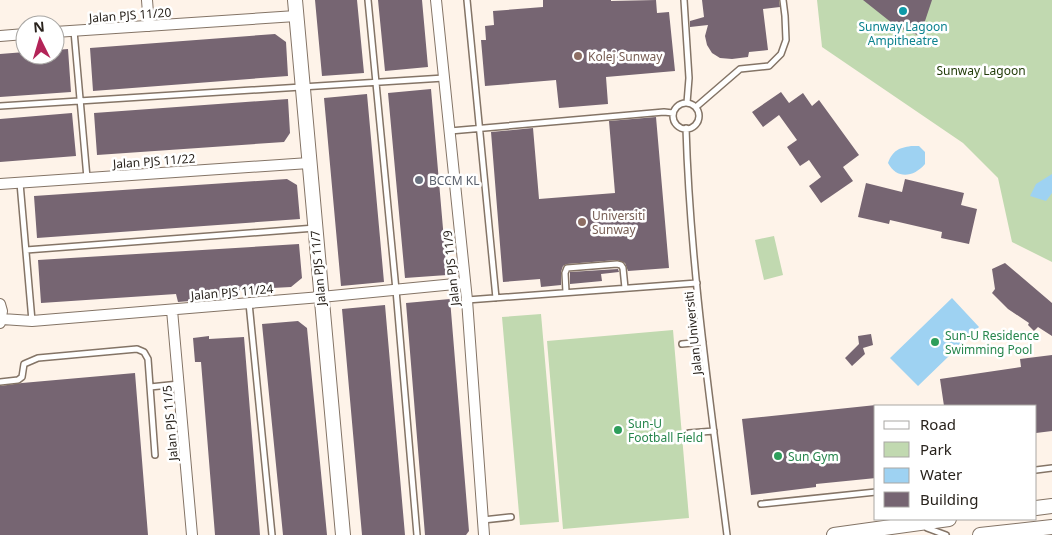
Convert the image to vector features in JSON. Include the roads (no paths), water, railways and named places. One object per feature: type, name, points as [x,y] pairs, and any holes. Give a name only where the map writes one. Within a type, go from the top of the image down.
[{"type":"street","points":[[147,0],[149,26]]},
{"type":"street","name":"Jalan PJS 11/7","points":[[295,0],[343,535]]},
{"type":"street","name":"Jalan PJS 11/9","points":[[436,0],[467,300],[484,535]]},
{"type":"street","name":"Jalan PJS 11/20","points":[[65,31],[296,16]]},
{"type":"street","points":[[0,36],[15,35]]},
{"type":"street","name":"Jalan PJS 11/22","points":[[0,184],[309,163]]},
{"type":"street","name":"Jalan PJS 11/24","points":[[1,321],[32,321],[172,310],[465,283]]},
{"type":"street","points":[[0,304],[1,321]]},
{"type":"street","name":"Jalan PJS 11/5","points":[[172,310],[192,535]]},
{"type":"street","points":[[1037,508],[1052,506]]},
{"type":"street","points":[[834,535],[929,527],[942,520]]},
{"type":"street","points":[[980,535],[1052,527]]},
{"type":"lane","points":[[368,0],[417,535]]},
{"type":"lane","points":[[467,0],[496,298]]},
{"type":"lane","points":[[684,0],[689,78],[687,103]]},
{"type":"lane","points":[[696,107],[740,69],[769,66],[782,54],[786,40],[783,0]]},
{"type":"lane","points":[[74,31],[87,178]]},
{"type":"lane","points":[[0,106],[444,78]]},
{"type":"lane","points":[[687,103],[696,107],[699,114],[697,122],[691,128],[686,128],[674,121],[674,113],[677,106],[687,103]]},
{"type":"lane","points":[[449,131],[664,112],[674,113]]},
{"type":"lane","name":"Jalan Universiti","points":[[686,128],[688,183],[697,283],[727,535]]},
{"type":"lane","points":[[20,183],[32,321]]},
{"type":"lane","points":[[26,250],[315,228]]},
{"type":"lane","points":[[566,292],[565,273],[568,268],[618,264],[623,268],[625,288]]},
{"type":"lane","points":[[467,300],[697,283]]},
{"type":"lane","points":[[249,303],[272,535]]},
{"type":"lane","points":[[682,344],[703,342]]},
{"type":"lane","points":[[0,382],[22,378],[24,364],[38,358],[137,349],[144,352],[148,359],[155,455]]},
{"type":"lane","points":[[150,387],[179,384]]},
{"type":"lane","points":[[689,433],[714,431]]},
{"type":"lane","points":[[1037,470],[1052,468]]},
{"type":"lane","points":[[761,504],[874,492]]},
{"type":"lane","points":[[482,520],[511,517]]},
{"type":"lane","points":[[929,527],[946,535]]},
{"type":"water","points":[[919,146],[925,152],[925,164],[911,174],[906,175],[896,172],[888,163],[892,155],[897,150]]},
{"type":"water","points":[[1052,174],[1052,193],[1046,201],[1030,196],[1036,184]]},
{"type":"water","name":"Sun-U Residence Swimming Pool","points":[[952,298],[979,327],[918,386],[890,358]]},
{"type":"place","name":"Sunway Lagoon Ampitheatre","points":[[903,11]]},
{"type":"place","name":"Kolej Sunway","points":[[578,56]]},
{"type":"place","name":"BCCM KL","points":[[419,180]]},
{"type":"place","name":"Universiti Sunway","points":[[582,222]]},
{"type":"place","name":"Sun-U Residence Swimming Pool","points":[[935,342]]},
{"type":"place","name":"Sun-U Football Field","points":[[618,430]]},
{"type":"place","name":"Sun Gym","points":[[778,456]]},
{"type":"park label","name":"Sunway Lagoon","points":[[981,70]]}]
